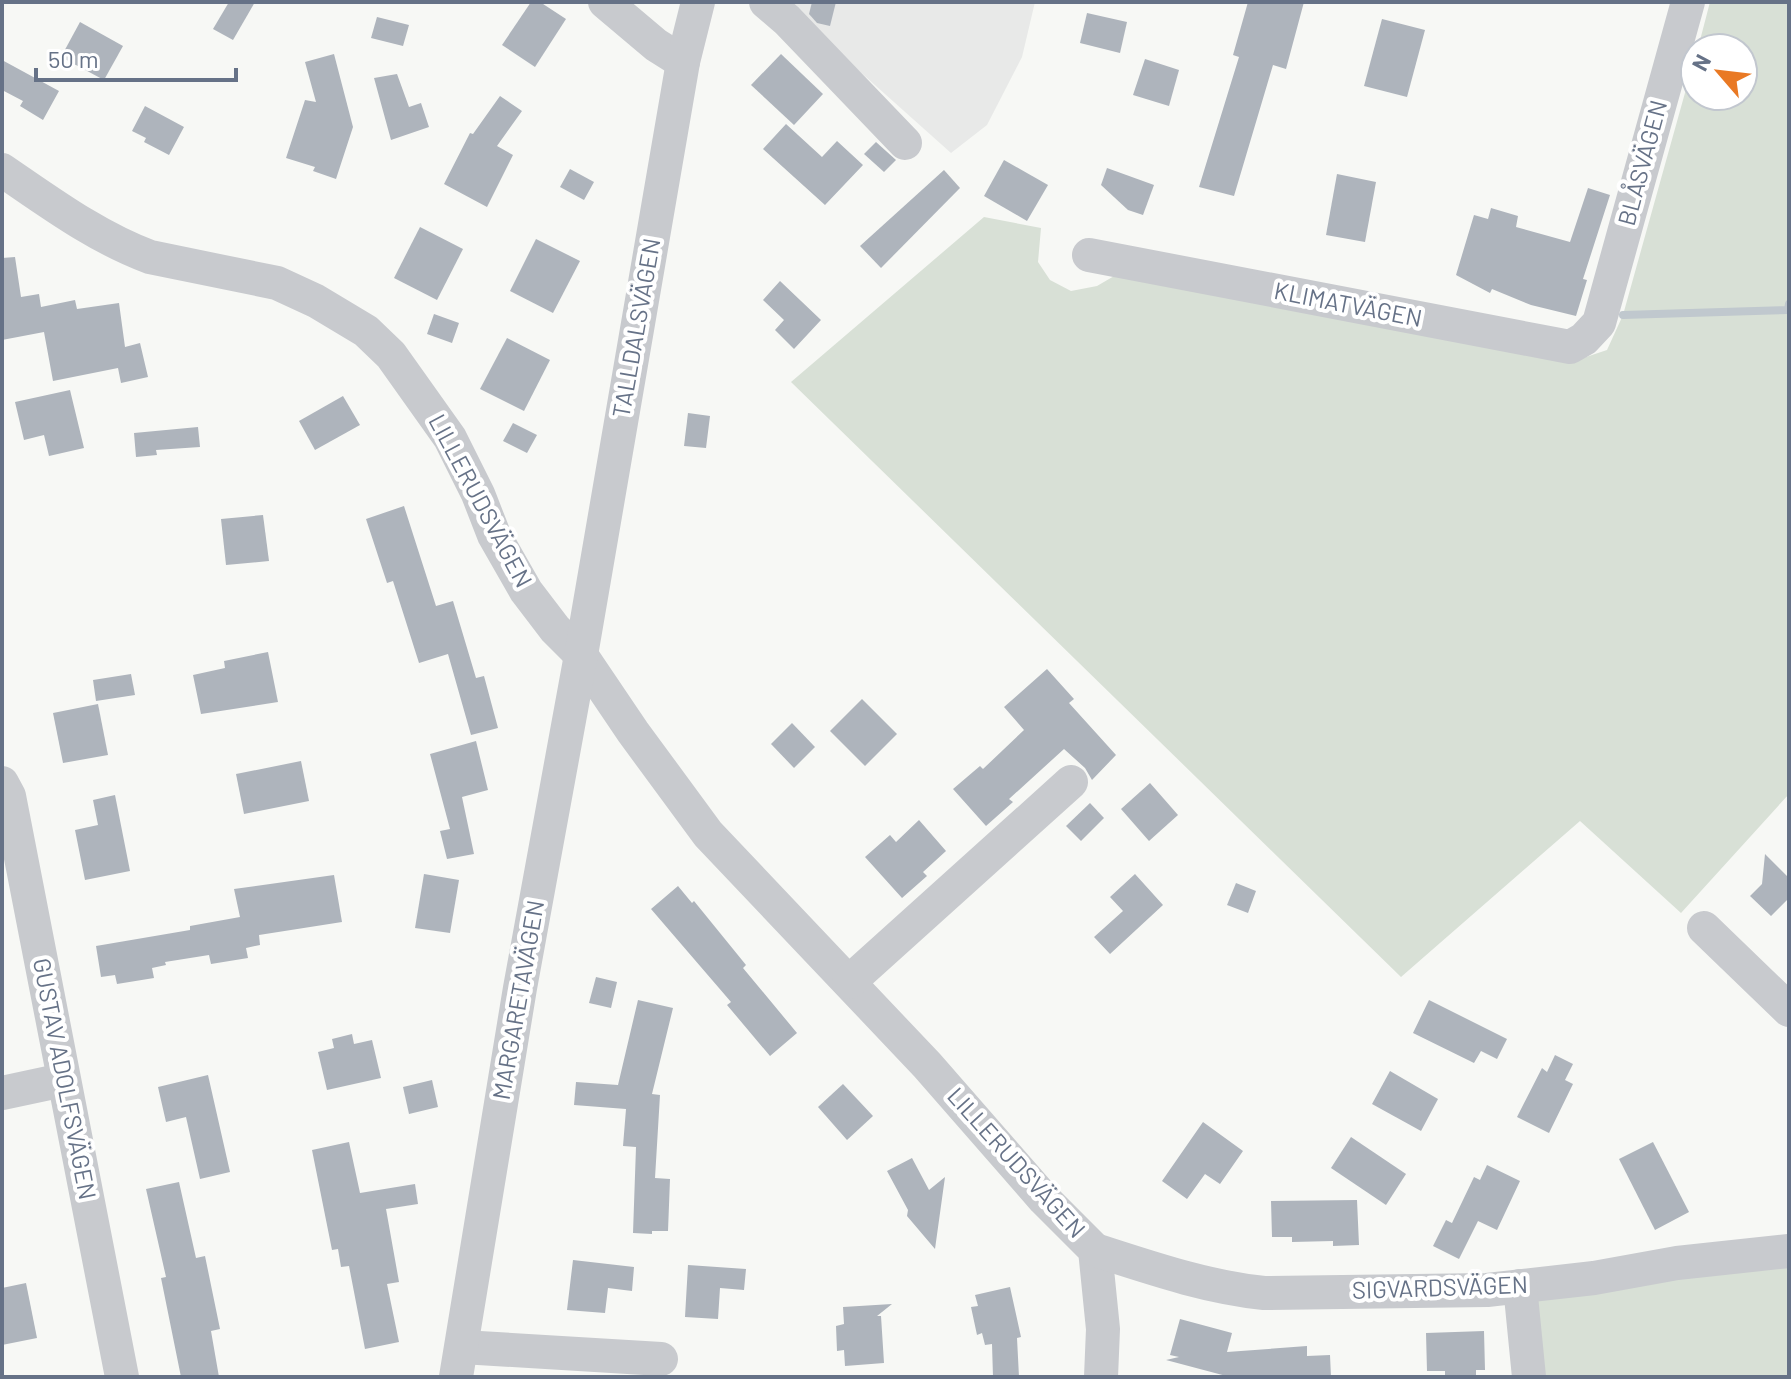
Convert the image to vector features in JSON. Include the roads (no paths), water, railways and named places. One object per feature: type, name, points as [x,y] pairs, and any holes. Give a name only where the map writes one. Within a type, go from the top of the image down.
[{"type":"street","points":[[605,2],[656,45],[683,62]]},
{"type":"street","name":"TALLDALSVÄGEN","points":[[581,655],[683,62],[698,2]]},
{"type":"street","points":[[766,2],[905,143]]},
{"type":"street","name":"BLÅSVÄGEN","points":[[1599,323],[1688,2]]},
{"type":"street","name":"LILLERUDSVÄGEN","points":[[2,170],[78,220],[131,250],[150,257],[277,283],[316,301],[366,331],[391,355],[450,438],[509,563],[555,629],[581,655],[708,834],[927,1065],[1044,1199],[1095,1250],[1102,1316],[1101,1377]]},
{"type":"street","name":"KLIMATVÄGEN","points":[[1089,255],[1570,347],[1584,339],[1599,323]]},
{"type":"street","name":"MARGARETAVÄGEN","points":[[581,655],[520,988],[459,1362],[661,1359]]},
{"type":"street","points":[[849,982],[1071,782]]},
{"type":"street","name":"GUSTAV ADOLFSVÄGEN","points":[[2,783],[9,796],[122,1377]]},
{"type":"street","points":[[1704,928],[1789,1010]]},
{"type":"street","points":[[2,1093],[63,1080]]},
{"type":"street","name":"SIGVARDSVÄGEN","points":[[1095,1250],[1199,1281],[1264,1293],[1487,1290],[1594,1278],[1677,1263],[1789,1251]]},
{"type":"street","points":[[1520,1286],[1529,1377]]},
{"type":"waterway","points":[[1623,315],[1788,310],[1789,304]]}]
